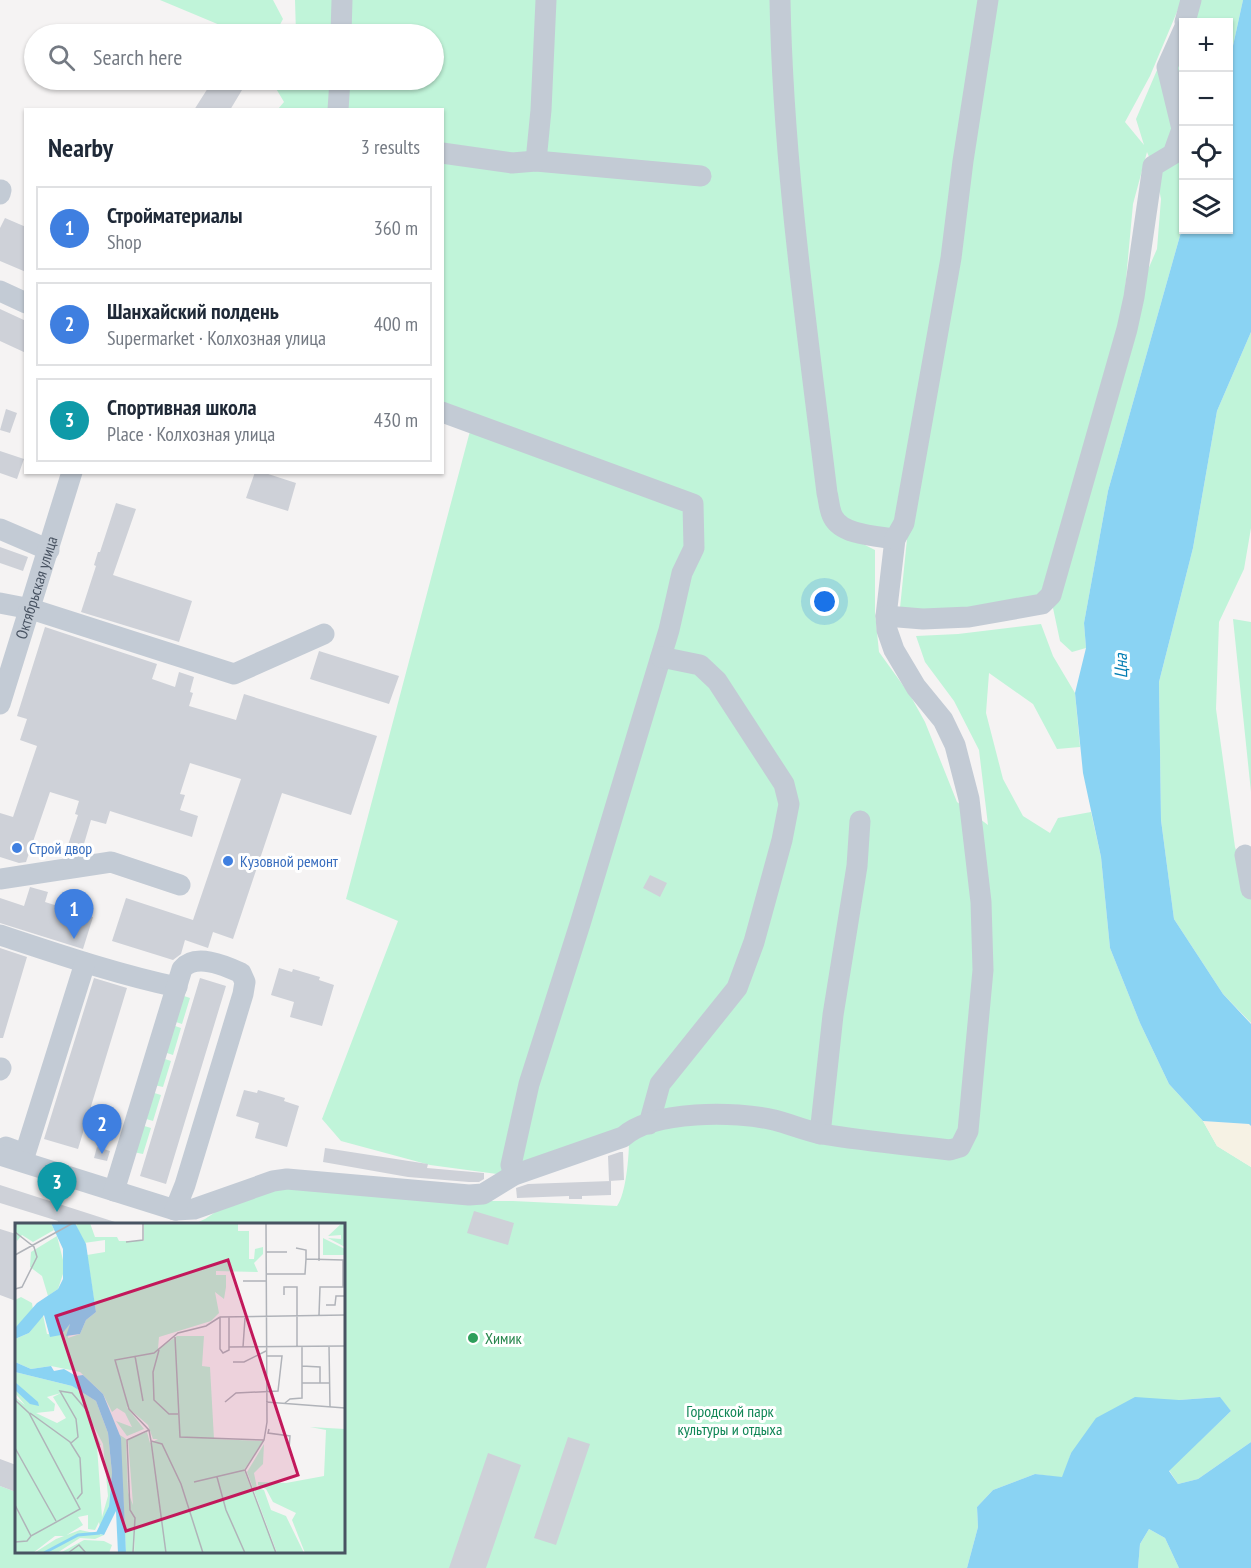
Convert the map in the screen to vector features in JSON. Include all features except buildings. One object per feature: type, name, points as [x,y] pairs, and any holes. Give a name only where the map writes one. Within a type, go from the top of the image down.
[{"type":"street","points":[[341,24],[342,0]]},
{"type":"street","points":[[536,161],[541,110],[546,0]]},
{"type":"street","points":[[780,0],[781,60],[790,193],[827,493],[833,517],[844,528],[867,535],[895,539]]},
{"type":"street","points":[[0,1145],[175,1210],[194,1209],[273,1181],[287,1179],[469,1195],[483,1194],[514,1175],[623,1137],[631,1129],[688,1115],[743,1114],[775,1120],[820,1134],[950,1150],[960,1147],[968,1131],[983,970],[981,902],[969,799],[955,745],[943,720],[916,687],[894,650],[887,630],[886,616],[895,539],[904,523],[949,269],[969,118],[988,0]]},
{"type":"street","points":[[1186,18],[1191,0]]},
{"type":"street","points":[[886,616],[924,619],[969,617],[1042,604],[1052,595],[1127,328],[1134,297],[1153,166],[1173,154],[1182,129],[1167,67],[1179,40]]},
{"type":"street","points":[[338,108],[339,90]]},
{"type":"street","points":[[444,153],[512,163],[536,161],[700,176]]},
{"type":"street","points":[[0,291],[24,302]]},
{"type":"street","points":[[444,413],[693,504],[694,548],[682,573],[661,657],[529,1083],[512,1165],[514,1175]]},
{"type":"street","name":"Октябрьская улица","points":[[0,704],[71,474]]},
{"type":"street","points":[[0,529],[49,550]]},
{"type":"street","points":[[0,603],[31,609],[234,674],[324,634]]},
{"type":"street","points":[[649,1124],[660,1084],[737,988],[754,942],[783,840],[789,804],[784,784],[717,681],[700,665],[661,657]]},
{"type":"street","points":[[820,1134],[833,1015],[857,866],[860,821]]},
{"type":"street","points":[[1245,855],[1251,889]]},
{"type":"street","points":[[0,879],[111,862],[180,885]]},
{"type":"street","points":[[0,935],[85,963],[143,980],[177,987]]},
{"type":"street","points":[[116,1187],[182,969],[194,960],[227,966],[241,973],[245,982],[243,994],[185,1185],[175,1210]]},
{"type":"street","points":[[25,1154],[85,963]]},
{"type":"street","points":[[0,1155],[116,1187]]},
{"type":"green space","points":[[160,0],[273,0],[283,19],[280,24],[217,24]]},
{"type":"green space","points":[[295,0],[336,0],[335,24],[296,24]]},
{"type":"green space","name":"Городской парк культуры и отдыха","points":[[346,0],[1182,0],[1150,76],[1125,122],[1144,145],[1136,119],[1179,19],[1180,234],[1108,491],[1084,623],[1086,648],[1072,652],[1060,641],[1053,608],[1143,281],[1157,249],[1161,199],[1156,174],[1147,152],[1133,204],[1122,323],[1039,600],[966,611],[900,608],[908,529],[845,535],[875,550],[875,612],[879,652],[910,695],[925,722],[957,802],[988,825],[979,750],[954,701],[925,662],[916,636],[958,634],[1041,624],[1053,656],[1075,693],[1080,747],[1057,749],[1033,704],[989,673],[986,713],[1003,779],[1023,816],[1050,833],[1058,818],[1091,812],[1101,857],[1110,948],[1140,1023],[1169,1084],[1203,1121],[1217,1146],[1251,1167],[1251,1442],[1198,1479],[1178,1484],[1169,1470],[1231,1411],[1219,1397],[1179,1400],[1071,1453],[1063,1478],[1035,1474],[993,1490],[977,1507],[978,1527],[967,1568],[0,1568],[0,1486],[15,1492],[15,1553],[345,1553],[345,1223],[196,1223],[220,1209],[278,1185],[465,1201],[617,1206],[625,1184],[629,1141],[497,1174],[430,1165],[341,1141],[322,1119],[398,921],[346,899],[474,416],[444,404],[444,108],[344,108],[344,90],[444,90],[444,24],[346,24]]},
{"type":"green space","points":[[1187,0],[1243,0],[1233,46],[1233,18],[1179,18]]},
{"type":"green space","points":[[277,90],[332,90],[331,108],[279,108],[284,102]]},
{"type":"green space","points":[[1251,332],[1251,528],[1244,569],[1219,622],[1216,709],[1235,847],[1251,894],[1251,1023],[1223,994],[1174,919],[1161,820],[1159,682],[1193,548],[1217,411]]},
{"type":"green space","points":[[1233,619],[1251,622],[1251,792]]},
{"type":"green space","points":[[181,995],[190,998],[182,1024],[173,1021]]},
{"type":"green space","points":[[172,1025],[181,1028],[173,1055],[164,1052]]},
{"type":"green space","points":[[162,1058],[171,1061],[163,1087],[154,1085]]},
{"type":"green space","points":[[151,1092],[161,1095],[153,1121],[143,1118]]},
{"type":"green space","points":[[141,1125],[151,1128],[143,1154],[133,1152]]},
{"type":"green space","points":[[1149,1529],[1165,1538],[1179,1568],[1138,1568],[1140,1544]]},
{"type":"sand","points":[[1203,1121],[1249,1124],[1251,1126],[1251,1167],[1217,1146]]},
{"type":"water","name":"Цна","points":[[1243,0],[1251,0],[1251,332],[1217,411],[1193,548],[1159,682],[1161,820],[1174,919],[1223,994],[1251,1024],[1251,1126],[1203,1121],[1169,1084],[1140,1023],[1110,948],[1101,857],[1083,773],[1075,693],[1086,648],[1084,623],[1108,491],[1180,234],[1233,234],[1233,46]]},
{"type":"water","points":[[1135,1397],[1179,1400],[1220,1397],[1231,1411],[1169,1471],[1178,1484],[1198,1479],[1251,1442],[1251,1568],[1179,1568],[1165,1538],[1149,1529],[1140,1544],[1138,1568],[967,1568],[978,1527],[977,1507],[993,1490],[1035,1474],[1062,1477],[1071,1453],[1096,1418]]},
{"type":"place","name":"Строй двор","points":[[17,848]]},
{"type":"place","name":"Кузовной ремонт","points":[[228,861]]},
{"type":"place","name":"Стройматериалы","points":[[74,939]]},
{"type":"place","name":"Шанхайский полдень","points":[[102,1154]]},
{"type":"place","name":"Спортивная школа","points":[[57,1212]]},
{"type":"place","name":"Химик","points":[[473,1338]]}]
